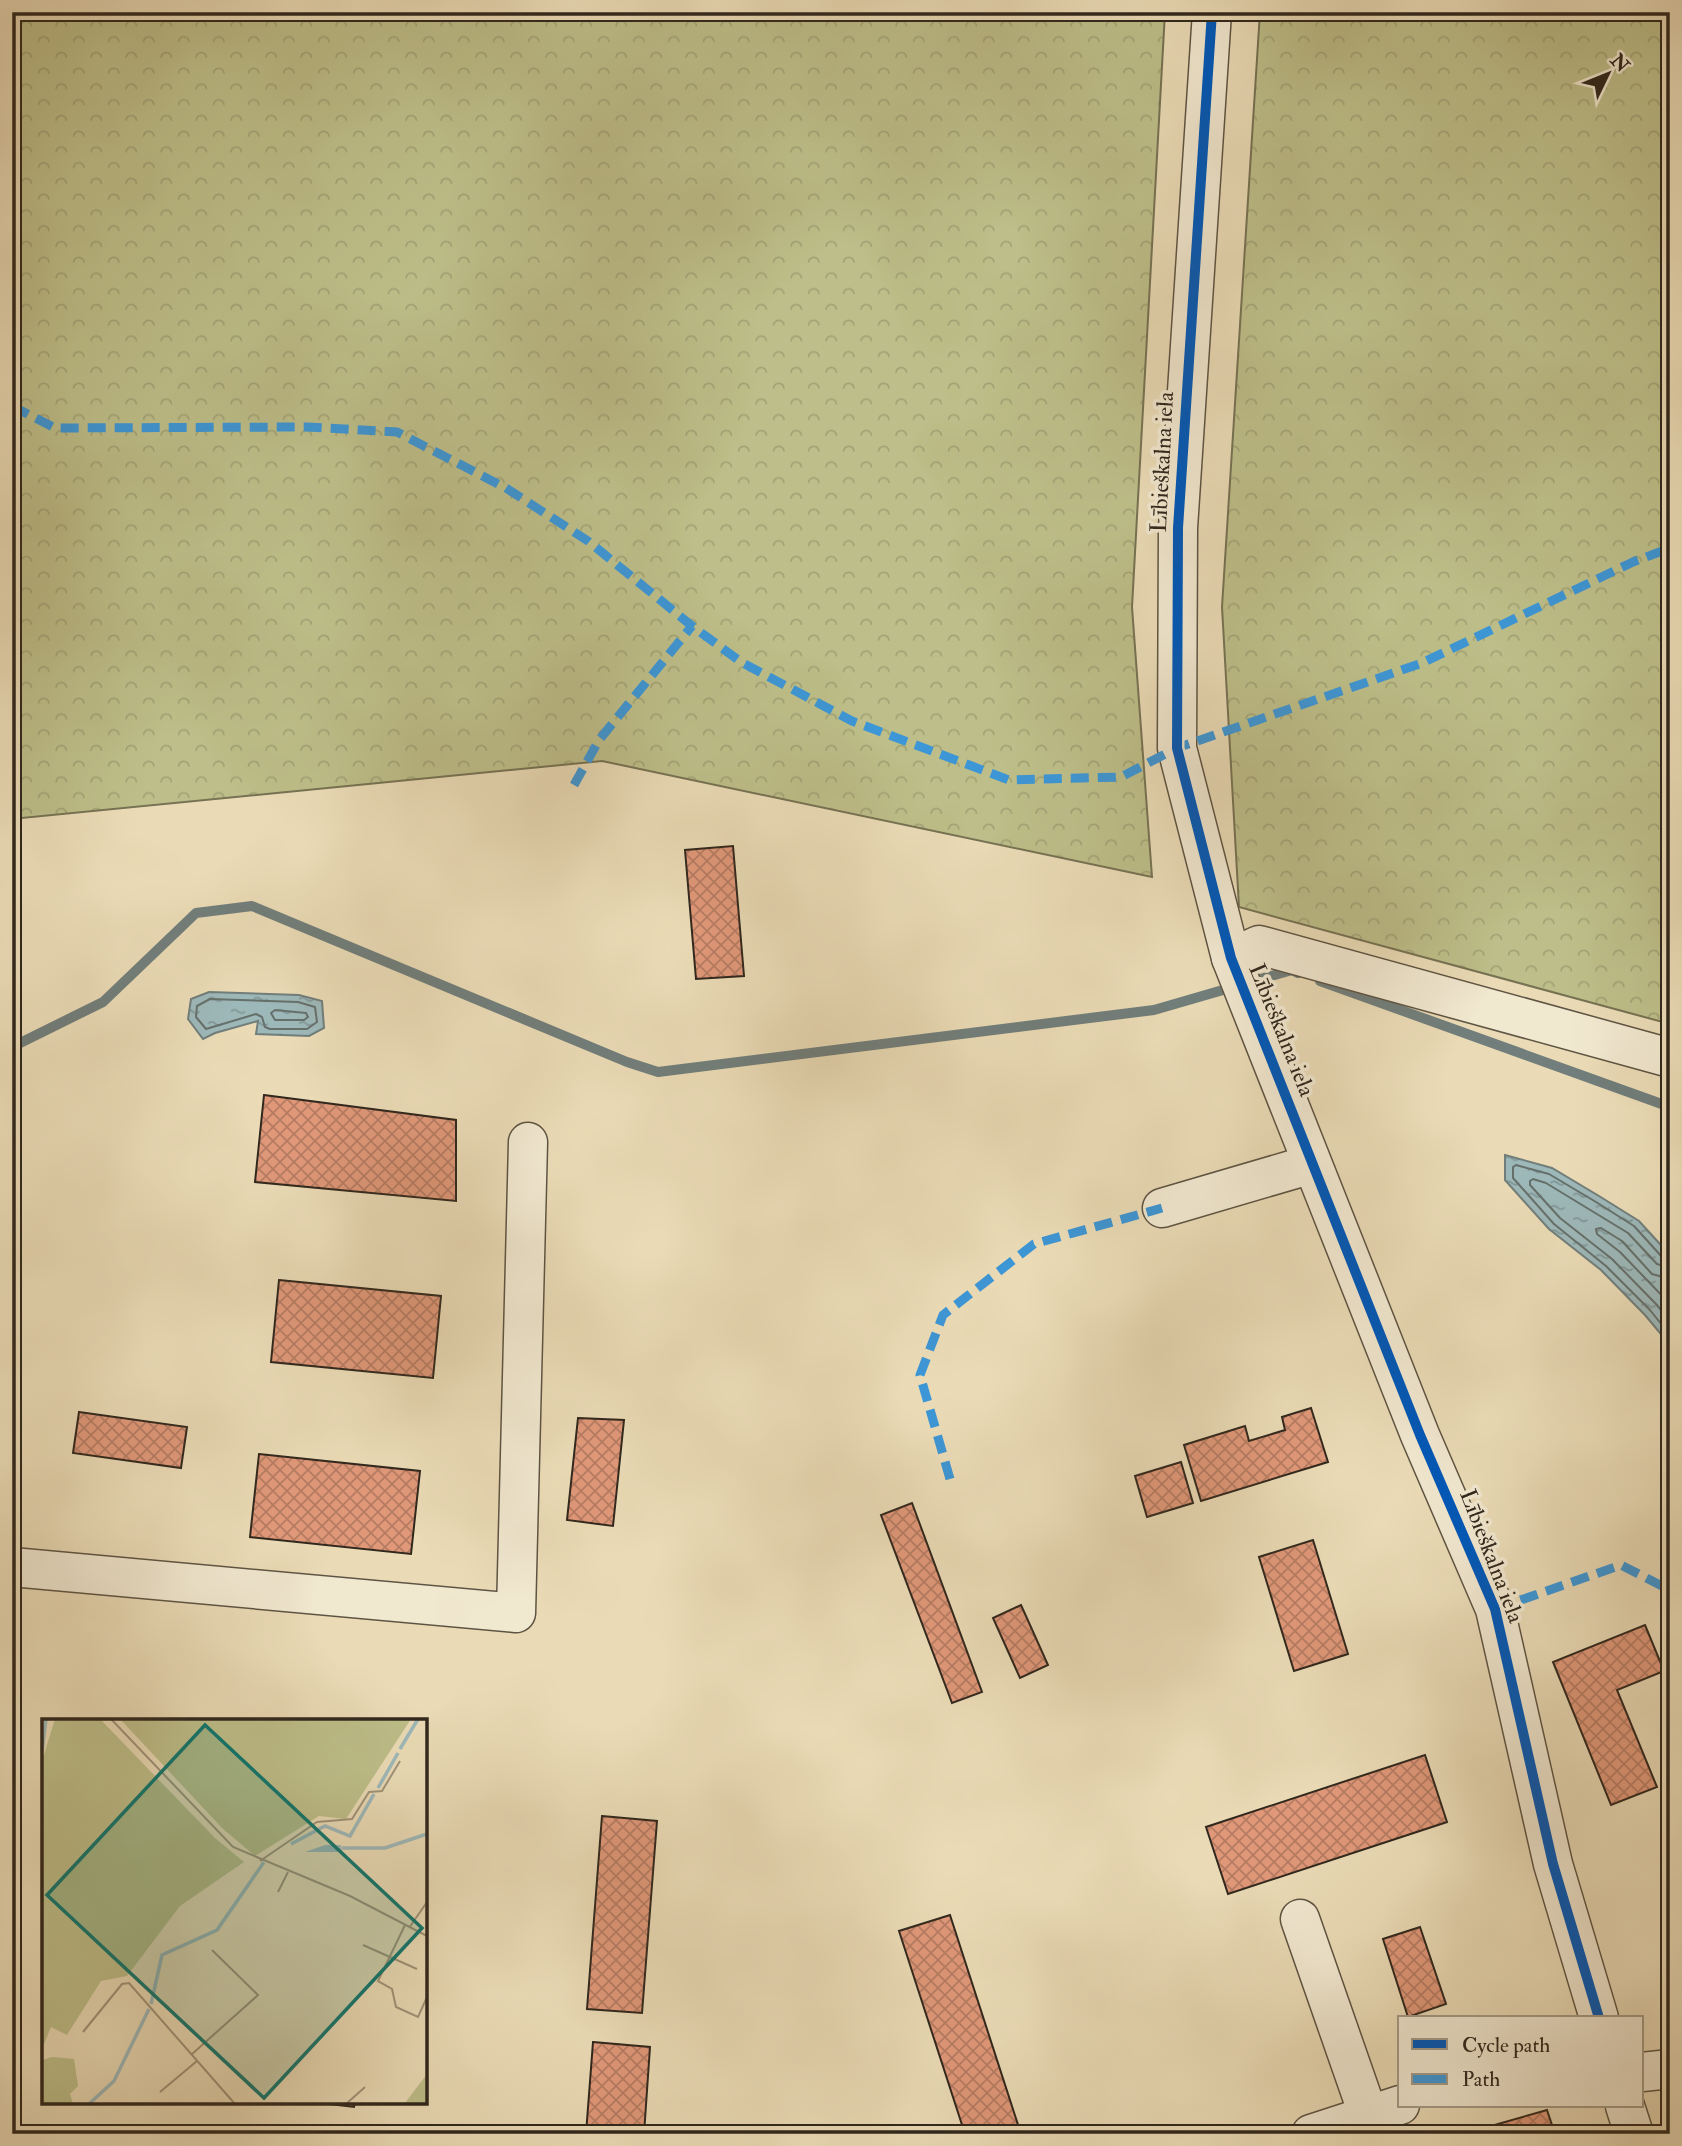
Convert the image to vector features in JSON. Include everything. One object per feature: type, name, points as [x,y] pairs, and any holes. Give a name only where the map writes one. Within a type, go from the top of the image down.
[{"type":"street","name":"Lībieškalna iela","points":[[1212,12],[1178,528],[1177,748],[1231,958],[1420,1435],[1495,1609],[1553,1864],[1598,2016]]},
{"type":"street","points":[[1231,958],[1259,945],[1670,1058]]},
{"type":"street","points":[[12,1567],[516,1613],[528,1142]]},
{"type":"street","points":[[1162,1208],[1312,1164]]},
{"type":"street","points":[[1300,1919],[1381,2118],[1311,2134]]},
{"type":"street","points":[[1644,2072],[1670,2069]]},
{"type":"street","points":[[1626,2108],[1634,2134]]},
{"type":"green space","points":[[12,12],[1165,12],[1132,607],[1152,877],[602,761],[12,819]]},
{"type":"green space","points":[[1260,12],[1670,12],[1670,1024],[1239,907],[1222,607]]},
{"type":"water","points":[[209,992],[299,995],[322,1001],[324,1028],[309,1036],[256,1034],[258,1021],[203,1039],[188,1019],[191,999]]},
{"type":"water","points":[[1505,1155],[1552,1168],[1599,1196],[1639,1221],[1670,1255],[1670,1345],[1601,1270],[1549,1229],[1505,1180]]},
{"type":"building","points":[[733,846],[744,976],[696,979],[685,850]]},
{"type":"building","points":[[264,1095],[456,1120],[456,1201],[255,1182]]},
{"type":"building","points":[[279,1280],[441,1296],[433,1378],[271,1362]]},
{"type":"building","points":[[1311,1408],[1328,1462],[1201,1501],[1184,1445],[1245,1426],[1249,1441],[1285,1430],[1282,1417]]},
{"type":"building","points":[[79,1412],[187,1427],[181,1468],[73,1453]]},
{"type":"building","points":[[578,1418],[624,1420],[613,1526],[567,1520]]},
{"type":"building","points":[[259,1454],[420,1471],[411,1554],[250,1537]]},
{"type":"building","points":[[1181,1462],[1193,1503],[1147,1517],[1135,1476]]},
{"type":"building","points":[[912,1503],[982,1692],[952,1703],[881,1515]]},
{"type":"building","points":[[1313,1540],[1348,1654],[1294,1671],[1259,1557]]},
{"type":"building","points":[[1021,1605],[1048,1665],[1020,1678],[993,1618]]},
{"type":"building","points":[[1645,1625],[1664,1671],[1617,1690],[1657,1787],[1611,1805],[1553,1662]]},
{"type":"building","points":[[1425,1755],[1447,1822],[1228,1894],[1206,1827]]},
{"type":"building","points":[[602,1816],[657,1821],[642,2013],[587,2009]]},
{"type":"building","points":[[950,1915],[1021,2134],[965,2134],[899,1931]]},
{"type":"building","points":[[1420,1927],[1446,2004],[1408,2016],[1383,1939]]},
{"type":"building","points":[[593,2042],[650,2047],[644,2134],[586,2134]]},
{"type":"building","points":[[329,2104],[355,2104],[354,2107]]},
{"type":"building","points":[[1547,2110],[1555,2134],[1485,2134],[1484,2128]]},
{"type":"waterway","points":[[12,1047],[103,1002],[196,913],[252,906],[627,1062],[658,1072],[1154,1010],[1292,970],[1298,973]]},
{"type":"waterway","points":[[1320,981],[1670,1107]]},
{"type":"marked path","points":[[12,406],[55,428],[307,427],[397,432],[506,488],[588,541],[692,626],[741,662],[852,721],[1009,780],[1121,777],[1177,748],[1422,663],[1633,562],[1670,548]]},
{"type":"marked path","points":[[574,785],[599,740],[692,626]]},
{"type":"marked path","points":[[950,1479],[920,1375],[943,1315],[1034,1244],[1162,1208]]},
{"type":"marked path","points":[[1495,1609],[1621,1565],[1670,1590]]},
{"type":"cycle path","points":[[1212,12],[1178,528],[1177,748],[1231,958],[1420,1435],[1495,1609],[1553,1864],[1598,2016]]}]
